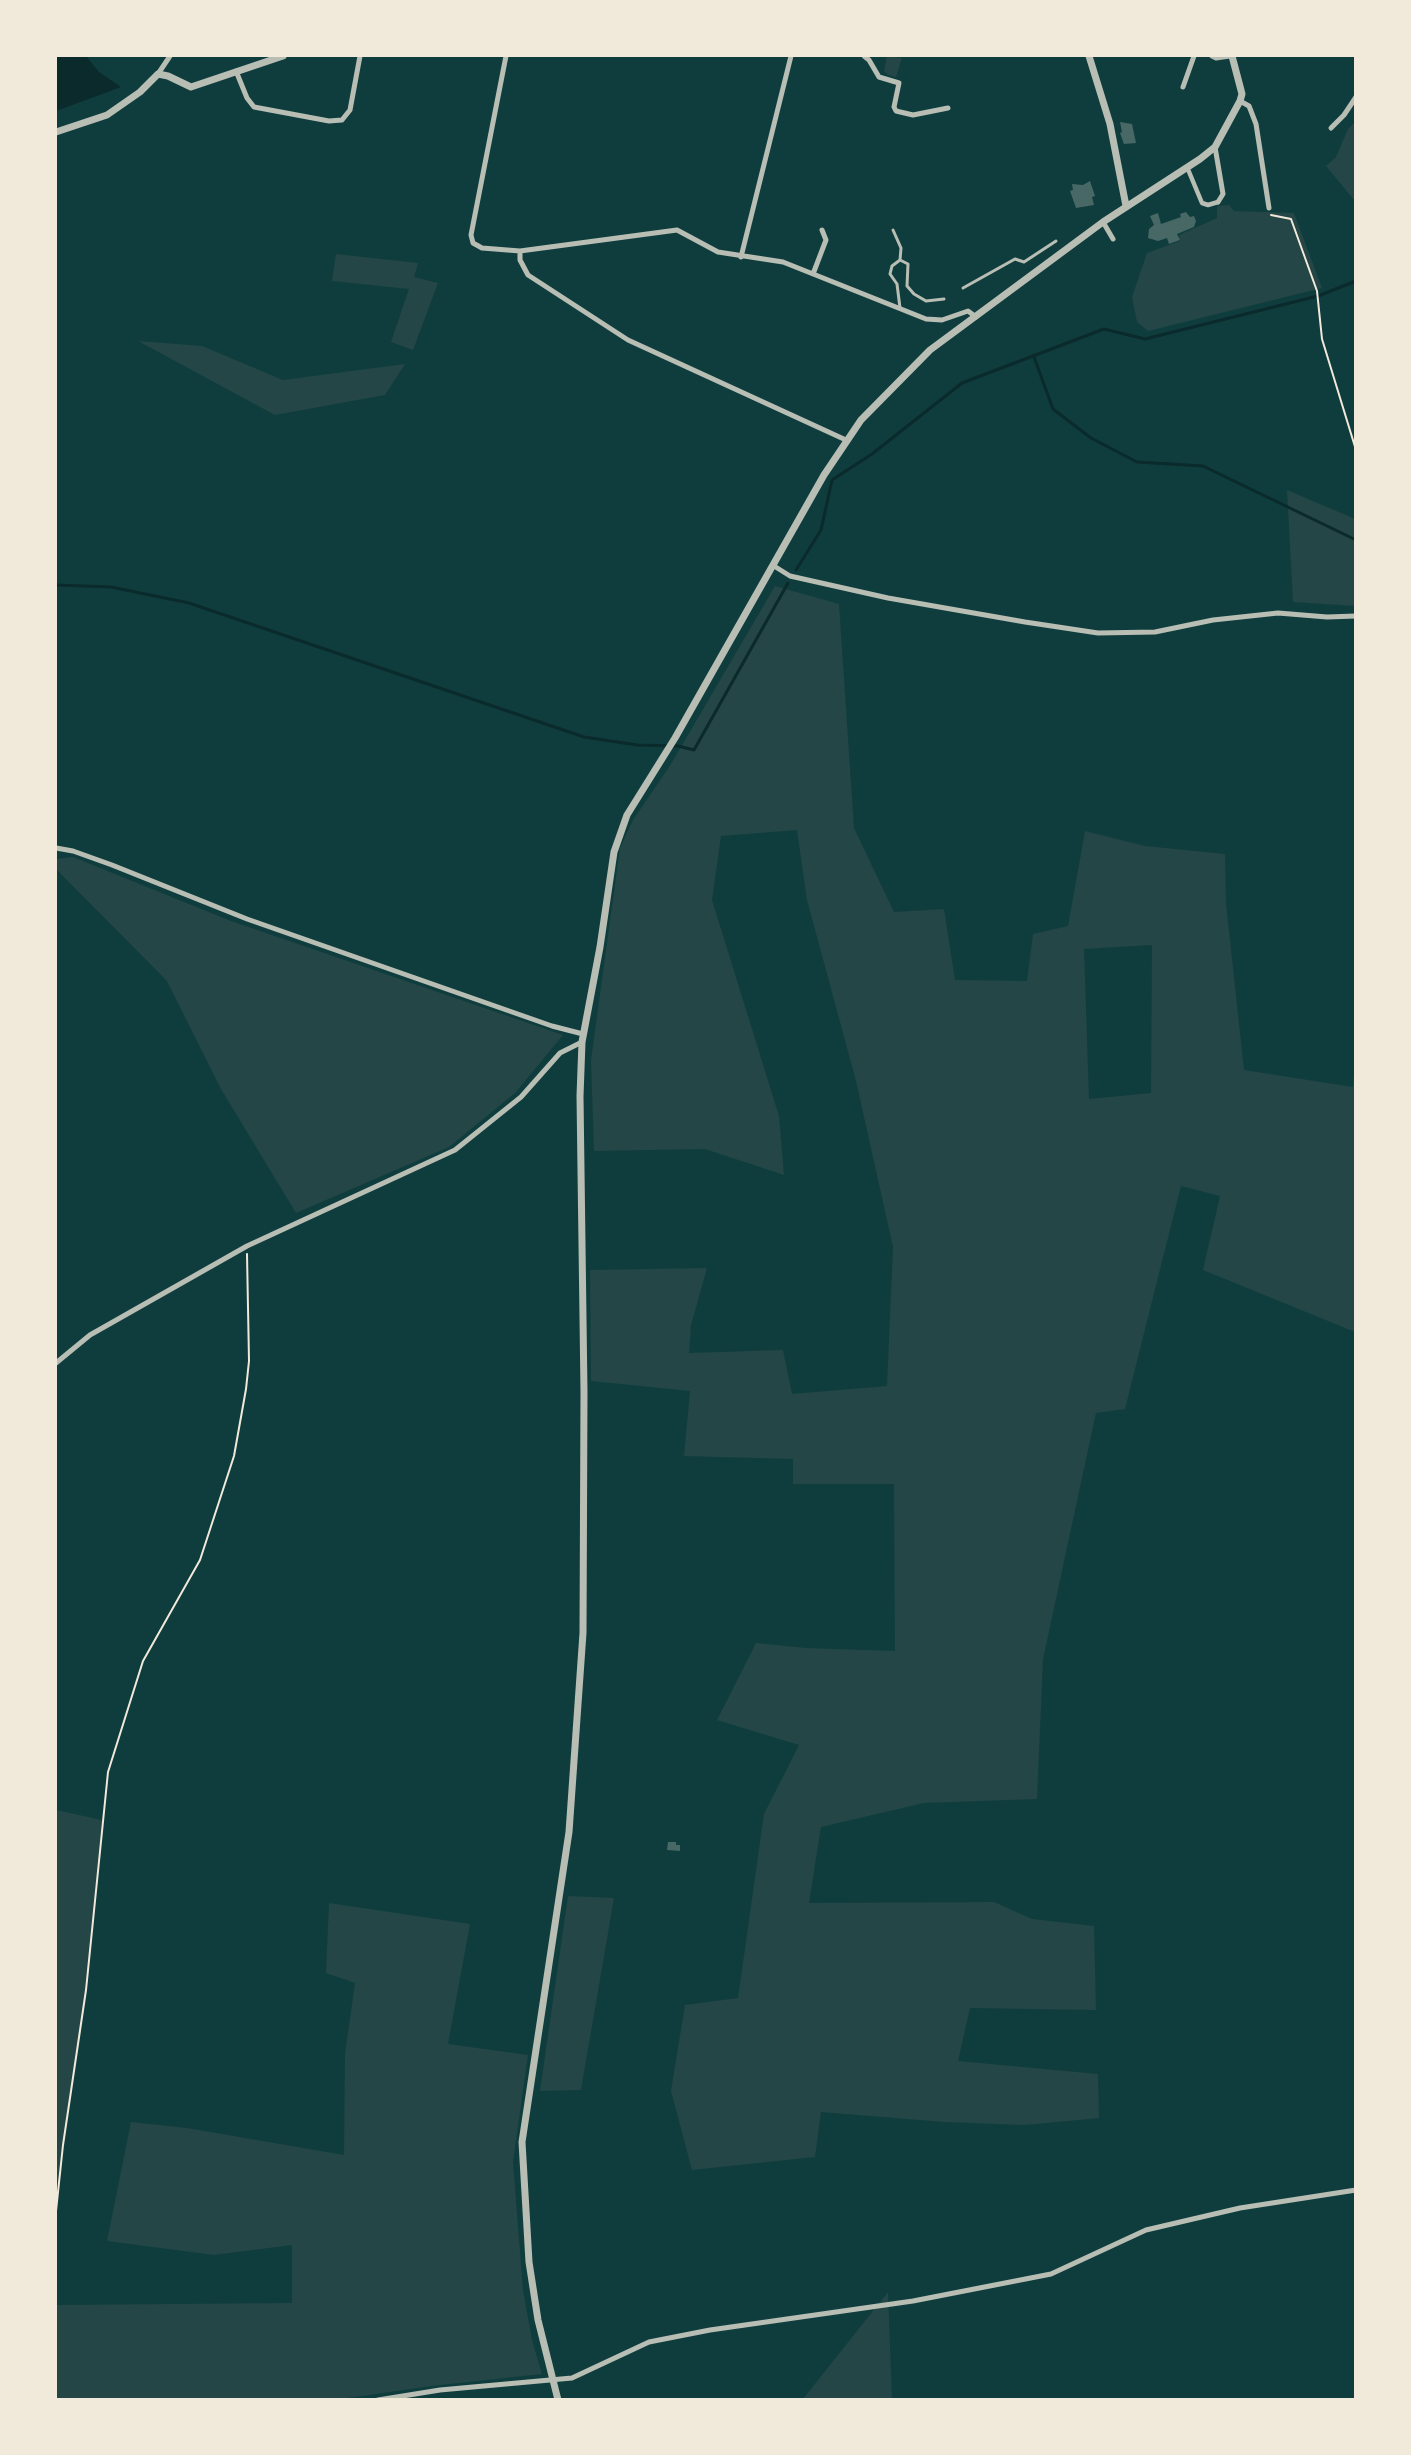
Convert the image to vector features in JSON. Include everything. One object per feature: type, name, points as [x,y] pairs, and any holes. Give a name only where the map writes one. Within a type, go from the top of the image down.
[{"type":"street","points":[[56,132],[107,115],[140,92],[158,74],[170,56]]},
{"type":"street","points":[[158,74],[168,76],[190,87],[283,56]]},
{"type":"street","points":[[236,71],[247,98],[254,106],[329,121],[342,120],[350,110],[360,56]]},
{"type":"street","points":[[506,56],[471,235],[473,243],[482,248],[520,251],[677,231],[718,252],[783,262],[935,321],[968,311],[976,317]]},
{"type":"street","points":[[741,257],[791,56]]},
{"type":"street","points":[[864,56],[879,77],[899,83],[894,107],[896,111],[913,115],[948,108]]},
{"type":"street","points":[[1089,56],[1111,129],[1126,206]]},
{"type":"street","points":[[1183,87],[1194,56]]},
{"type":"street","points":[[558,2400],[538,2320],[529,2262],[522,2142],[569,1832],[583,1633],[584,1392],[580,1096],[582,1038],[589,1012],[616,843],[627,815],[675,738],[846,440],[881,399],[930,350],[1103,222],[1215,147],[1240,101],[1242,88],[1231,56],[1216,58],[1212,56]]},
{"type":"street","points":[[1331,128],[1356,98]]},
{"type":"street","points":[[1240,101],[1249,106],[1256,124],[1269,208]]},
{"type":"street","points":[[1187,167],[1202,203],[1218,202],[1223,194],[1215,147]]},
{"type":"street","points":[[1103,222],[1113,239]]},
{"type":"street","points":[[813,274],[826,240],[822,230]]},
{"type":"street","points":[[520,251],[520,260],[528,275],[628,340],[846,440]]},
{"type":"street","points":[[774,566],[790,576],[879,596],[1098,633],[1155,632],[1213,620],[1278,613],[1327,617],[1356,616]]},
{"type":"street","points":[[56,848],[73,851],[112,865],[247,919],[582,1038]]},
{"type":"street","points":[[56,1363],[90,1335],[247,1246],[455,1150],[521,1097],[560,1053],[582,1038]]},
{"type":"street","points":[[378,2400],[440,2390],[572,2378],[649,2342],[710,2330],[914,2301],[1051,2274],[1146,2230],[1240,2208],[1356,2190]]},
{"type":"lane","points":[[893,230],[900,248],[900,260]]},
{"type":"lane","points":[[963,288],[1015,259],[1024,262],[1056,241]]},
{"type":"lane","points":[[900,260],[908,264],[907,286],[914,294],[926,300],[944,299]]},
{"type":"lane","points":[[900,260],[892,266],[890,274],[897,284],[901,309]]},
{"type":"path","points":[[1269,208],[1269,215],[1292,219],[1317,291],[1322,339],[1356,450]]},
{"type":"path","points":[[56,2211],[63,2145],[87,1990],[108,1772],[143,1661],[200,1560],[234,1456],[249,1361],[247,1246]]},
{"type":"shaded area","points":[[56,56],[86,56],[99,72],[121,87],[56,111]]},
{"type":"shaded area","points":[[887,56],[902,58],[896,77],[884,71]]},
{"type":"shaded area","points":[[1355,122],[1355,201],[1326,166],[1336,157],[1348,129]]},
{"type":"shaded area","points":[[1229,205],[1234,211],[1294,213],[1322,288],[1148,331],[1137,322],[1132,297],[1147,253],[1180,241],[1179,235],[1217,218],[1217,206]]},
{"type":"shaded area","points":[[336,254],[418,263],[414,277],[438,283],[413,350],[391,342],[409,289],[332,281]]},
{"type":"shaded area","points":[[138,341],[202,346],[283,380],[405,364],[385,395],[275,415]]},
{"type":"shaded area","points":[[1287,490],[1355,519],[1355,606],[1293,602]]},
{"type":"shaded area","points":[[775,586],[839,604],[854,828],[894,912],[944,909],[955,980],[1027,981],[1033,934],[1068,926],[1085,831],[1145,846],[1225,854],[1226,903],[1244,1070],[1353,1087],[1355,1059],[1355,1332],[1203,1270],[1220,1196],[1181,1186],[1125,1409],[1096,1413],[1043,1659],[1037,1799],[924,1803],[821,1827],[809,1903],[994,1902],[1032,1919],[1094,1926],[1096,2010],[970,2008],[958,2061],[1098,2074],[1099,2118],[1025,2125],[944,2122],[821,2112],[815,2157],[692,2170],[671,2091],[685,2005],[738,1998],[764,1814],[799,1745],[717,1720],[756,1643],[806,1648],[895,1651],[894,1484],[793,1484],[793,1459],[684,1456],[690,1391],[591,1381],[590,1270],[707,1268],[691,1325],[689,1353],[783,1350],[792,1394],[887,1386],[893,1247],[856,1081],[807,900],[797,830],[721,836],[712,900],[779,1116],[784,1175],[705,1149],[594,1151],[591,1060],[620,848],[633,820],[671,764]],"holes":[[[1152,945],[1151,1093],[1089,1099],[1084,949]]]},
{"type":"shaded area","points":[[73,857],[231,921],[563,1035],[515,1093],[449,1147],[296,1213],[221,1089],[167,981],[56,869],[56,859]]},
{"type":"shaded area","points":[[56,1810],[102,1820],[86,1990],[63,2145],[56,2211]]},
{"type":"shaded area","points":[[568,1896],[614,1898],[581,2090],[540,2091]]},
{"type":"shaded area","points":[[329,1903],[470,1924],[448,2044],[528,2055],[513,2162],[523,2290],[532,2340],[542,2374],[341,2399],[56,2399],[56,2305],[292,2303],[292,2245],[214,2255],[107,2241],[131,2122],[187,2128],[344,2155],[345,2054],[355,1983],[326,1973]]},
{"type":"shaded area","points":[[888,2292],[892,2399],[803,2399]]},
{"type":"building","points":[[1120,122],[1132,124],[1136,143],[1124,144],[1120,133],[1122,132]]},
{"type":"building","points":[[1090,181],[1095,196],[1092,197],[1094,205],[1076,208],[1070,191],[1073,190],[1072,184],[1083,185]]},
{"type":"building","points":[[1186,212],[1190,217],[1194,216],[1196,221],[1194,227],[1177,234],[1180,240],[1169,244],[1167,238],[1158,241],[1148,238],[1149,229],[1154,225],[1150,216],[1158,213],[1161,224],[1181,217],[1180,214]]},
{"type":"building","points":[[668,1842],[676,1842],[676,1845],[680,1845],[680,1851],[667,1850]]},
{"type":"waterway","points":[[796,570],[821,530],[832,480],[872,454],[962,383],[1104,329],[1145,339],[1318,296],[1356,281]]},
{"type":"waterway","points":[[1034,357],[1053,409],[1091,438],[1137,462],[1203,466],[1356,540]]},
{"type":"waterway","points":[[56,585],[111,587],[189,603],[584,737],[637,745],[678,746],[694,750],[788,583]]}]
